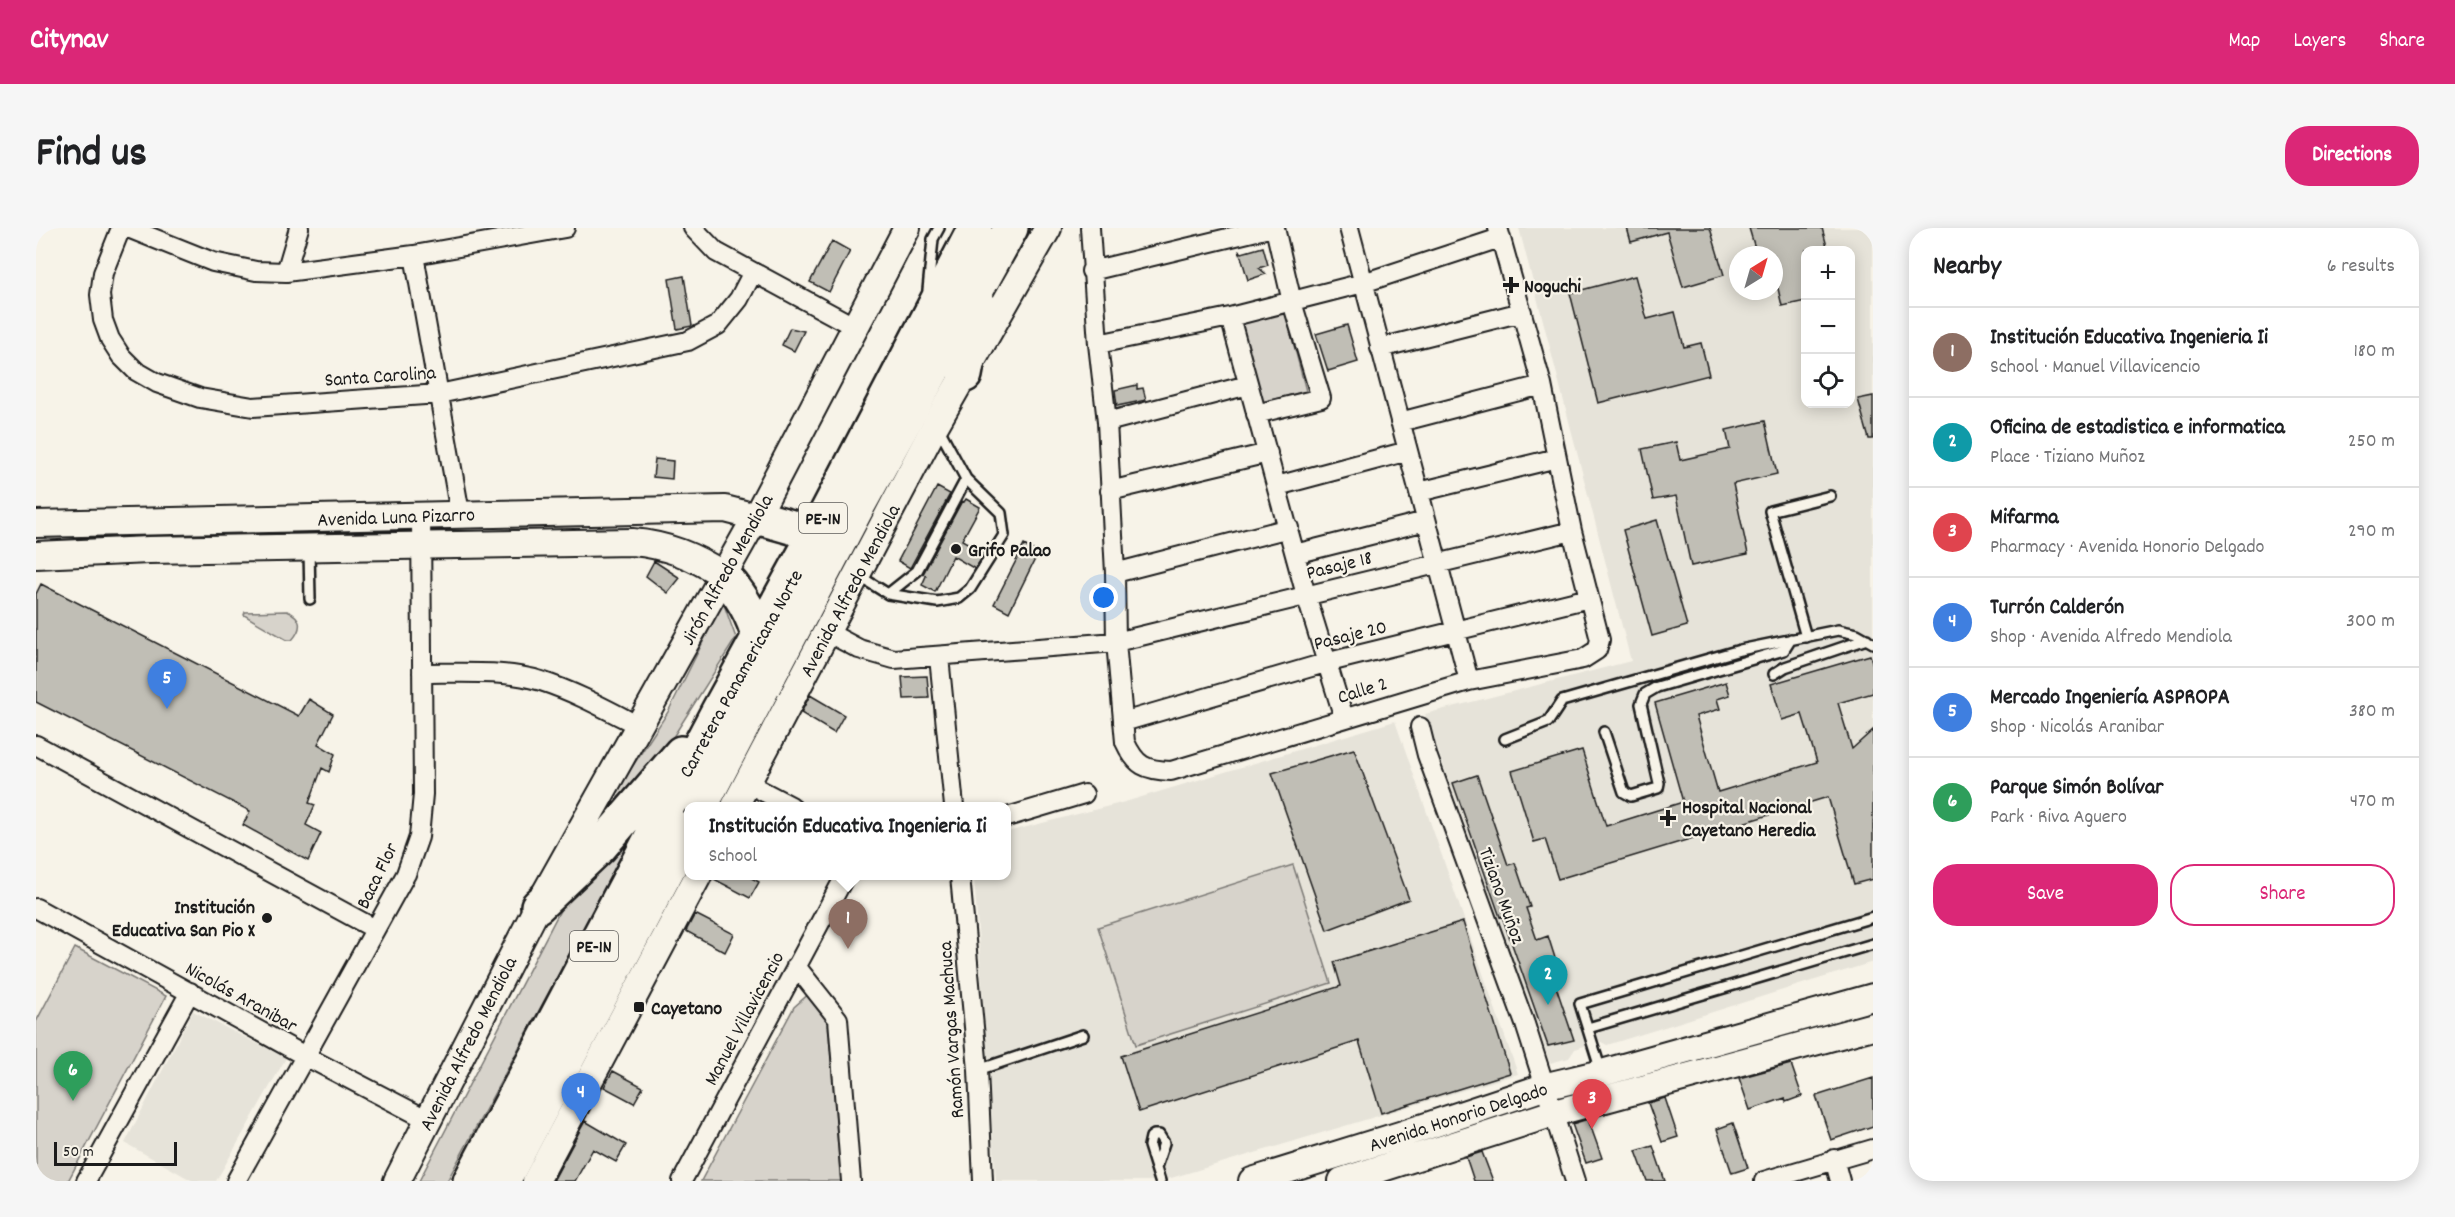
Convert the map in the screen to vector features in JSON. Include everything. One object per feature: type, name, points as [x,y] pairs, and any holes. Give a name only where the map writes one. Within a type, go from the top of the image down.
[{"type":"highway","name":"Carretera Panamericana Norte","points":[[470,1181],[718,711],[819,527],[925,323],[997,232]]},
{"type":"highway","name":"Carretera Panamericana Norte","points":[[704,802],[857,508],[997,232]]},
{"type":"highway","points":[[965,375],[973,333],[1002,275],[997,232]]},
{"type":"highway","points":[[756,517],[795,528],[819,527]]},
{"type":"highway","points":[[723,576],[744,600],[759,639]]},
{"type":"highway","points":[[538,906],[600,847],[718,711]]},
{"type":"highway","name":"PE-1N","points":[[503,1181],[684,838]]},
{"type":"street","name":"Santa Carolina","points":[[121,228],[103,273],[100,295],[103,320],[110,339],[121,356],[136,371],[157,383],[200,398],[253,407],[439,394],[688,341],[718,325],[739,299],[753,272]]},
{"type":"street","points":[[128,228],[213,262],[256,271],[286,272],[414,255],[565,228]]},
{"type":"street","points":[[286,272],[299,228]]},
{"type":"street","points":[[693,228],[716,252],[855,327]]},
{"type":"street","name":"Jirón Alfredo Mendiola","points":[[538,906],[637,725],[756,517],[907,228]]},
{"type":"street","points":[[965,375],[1048,228]]},
{"type":"street","points":[[1090,228],[1091,271],[1107,422],[1115,573],[1116,642],[1124,722]]},
{"type":"street","points":[[1091,271],[1269,228]]},
{"type":"street","points":[[1256,414],[1321,398],[1292,302],[1275,228]]},
{"type":"street","points":[[1348,228],[1468,681]]},
{"type":"street","points":[[1098,344],[1230,317],[1363,283],[1499,233],[1542,385],[1572,531],[1589,598]]},
{"type":"street","points":[[414,255],[460,513]]},
{"type":"street","points":[[1380,348],[1522,312]]},
{"type":"street","points":[[1230,317],[1325,663],[1344,718]]},
{"type":"street","name":"Avenida Alfredo Mendiola","points":[[738,802],[936,424],[965,375]]},
{"type":"street","points":[[1107,422],[1248,385]]},
{"type":"street","points":[[1400,422],[1542,385]]},
{"type":"street","points":[[1277,486],[1408,451]]},
{"type":"street","points":[[1110,491],[1268,453]]},
{"type":"street","points":[[1419,492],[1557,458]]},
{"type":"street","name":"Avenida Luna Pizarro","points":[[37,524],[725,508],[756,517]]},
{"type":"street","name":"Baca Flor","points":[[236,1181],[406,874],[419,837],[423,794],[421,516]]},
{"type":"street","points":[[1295,554],[1426,521]]},
{"type":"street","points":[[37,524],[37,558]]},
{"type":"street","points":[[1115,573],[1289,528]]},
{"type":"street","name":"Pasaje 18","points":[[827,632],[859,649],[894,659],[1116,642],[1572,531]]},
{"type":"street","name":"Avenida Luna Pizarro","points":[[37,558],[149,550],[632,542],[672,549],[705,563],[723,576]]},
{"type":"street","name":"Pasaje 20","points":[[1124,722],[1325,663],[1589,598]]},
{"type":"street","name":"Calle 2","points":[[1124,722],[1125,742],[1131,756],[1141,766],[1171,771],[1468,681],[1583,659],[1597,650],[1600,640],[1589,598]]},
{"type":"street","points":[[939,657],[954,802]]},
{"type":"street","points":[[422,673],[486,673],[539,681],[591,700],[637,725]]},
{"type":"street","name":"Tiziano Muñoz","points":[[1420,727],[1427,755],[1547,1086],[1575,1181]]},
{"type":"street","points":[[36,745],[375,929]]},
{"type":"street","points":[[747,783],[782,802]]},
{"type":"street","points":[[1011,816],[1084,794]]},
{"type":"street","points":[[536,1181],[696,880]]},
{"type":"street","name":"Manuel Villavicencio","points":[[682,1181],[843,880]]},
{"type":"street","name":"Ramón Vargas Machuca","points":[[960,880],[978,1070],[983,1181]]},
{"type":"street","name":"Avenida Alfredo Mendiola","points":[[397,1181],[538,906]]},
{"type":"street","name":"Nicolás Aranibar","points":[[36,908],[305,1056],[428,1120]]},
{"type":"street","points":[[796,966],[838,1019],[850,1181]]},
{"type":"street","points":[[86,1181],[190,992]]},
{"type":"street","name":"Avenida Honorio Delgado","points":[[1342,1181],[1554,1113],[1606,1085],[1873,997]]},
{"type":"street","name":"Avenida Honorio Delgado","points":[[1252,1181],[1547,1086],[1606,1085],[1873,1026]]},
{"type":"street","points":[[1764,1181],[1873,1149]]},
{"type":"street","points":[[1834,1159],[1840,1181]]},
{"type":"lane","points":[[925,323],[933,239],[939,228]]},
{"type":"lane","points":[[857,575],[888,594],[937,602],[958,598],[970,589],[1004,535],[1001,513],[966,479],[936,424]]},
{"type":"lane","points":[[888,594],[916,571],[966,479]]},
{"type":"lane","points":[[1806,637],[1770,511],[1830,496]]},
{"type":"lane","points":[[309,547],[310,599]]},
{"type":"lane","points":[[1505,739],[1548,722],[1562,701],[1740,650],[1838,630],[1857,634],[1870,641]]},
{"type":"lane","points":[[1604,732],[1624,792],[1631,796],[1653,790],[1659,783],[1641,704],[1645,694],[1657,687],[1784,650],[1791,639]]},
{"type":"lane","points":[[1774,674],[1785,667],[1870,641]]},
{"type":"lane","points":[[1606,1085],[1580,1004],[1873,917]]},
{"type":"lane","points":[[1588,1028],[1873,944]]},
{"type":"lane","points":[[978,1070],[1083,1035]]},
{"type":"lane","points":[[1156,1167],[1160,1181]]},
{"type":"shaded area","points":[[1519,228],[1873,228],[1873,962],[1607,1045],[1599,1041],[1575,1049],[1569,1058],[1550,1063],[1425,714],[1631,661]]},
{"type":"shaded area","points":[[1285,311],[1306,391],[1259,403],[1238,323]]},
{"type":"shaded area","points":[[723,602],[736,638],[668,745],[598,819],[668,712]]},
{"type":"shaded area","points":[[287,611],[296,616],[299,623],[298,631],[292,640],[287,640],[244,615],[245,612]]},
{"type":"shaded area","points":[[1395,721],[1518,1074],[1161,1181],[996,1181],[974,880],[1011,880],[1011,831],[1125,802]]},
{"type":"shaded area","points":[[652,801],[447,1181],[419,1181],[565,901]]},
{"type":"shaded area","points":[[1293,865],[1331,983],[1136,1045],[1098,927]]},
{"type":"shaded area","points":[[75,948],[166,996],[68,1181],[36,1181],[36,1022]]},
{"type":"shaded area","points":[[811,992],[828,1023],[841,1181],[701,1181],[794,1007]]},
{"type":"shaded area","points":[[193,1011],[286,1058],[216,1181],[193,1181],[125,1143]]},
{"type":"building","points":[[1627,228],[1710,228],[1724,275],[1683,287],[1667,232],[1631,242]]},
{"type":"building","points":[[1749,228],[1822,228],[1827,246],[1801,246],[1801,302],[1782,306],[1783,246],[1754,246]]},
{"type":"building","points":[[832,241],[850,251],[829,292],[810,282]]},
{"type":"building","points":[[1263,247],[1268,265],[1259,268],[1266,274],[1248,280],[1239,250],[1242,253]]},
{"type":"building","points":[[684,276],[692,326],[677,329],[669,279]]},
{"type":"building","points":[[1635,276],[1647,319],[1675,312],[1684,347],[1701,343],[1709,375],[1598,403],[1570,293]]},
{"type":"building","points":[[1347,325],[1358,362],[1328,371],[1316,334]]},
{"type":"building","points":[[790,328],[804,331],[794,351],[782,345]]},
{"type":"building","points":[[1137,385],[1137,389],[1143,388],[1146,400],[1117,406],[1115,390]]},
{"type":"building","points":[[1873,396],[1873,439],[1869,439],[1858,399]]},
{"type":"building","points":[[1765,421],[1777,474],[1733,484],[1748,554],[1691,566],[1676,496],[1653,500],[1642,449],[1676,442],[1680,460],[1730,449],[1726,430]]},
{"type":"building","points":[[655,459],[673,461],[672,479],[653,477]]},
{"type":"building","points":[[937,487],[950,494],[910,568],[898,561]]},
{"type":"building","points":[[966,499],[980,507],[962,540],[985,553],[975,569],[953,556],[935,592],[922,585],[926,576],[923,574],[962,501]]},
{"type":"building","points":[[1657,520],[1687,626],[1652,636],[1623,530]]},
{"type":"building","points":[[1024,545],[1038,553],[1009,612],[994,604]]},
{"type":"building","points":[[654,561],[680,578],[668,593],[646,576]]},
{"type":"building","points":[[41,584],[299,716],[309,699],[333,714],[318,744],[335,754],[329,772],[322,768],[309,803],[315,805],[306,825],[321,833],[308,861],[243,825],[250,811],[36,702],[36,594]]},
{"type":"building","points":[[1870,655],[1873,665],[1873,693],[1838,703],[1852,749],[1873,730],[1873,879],[1854,884],[1828,797],[1558,879],[1545,839],[1534,842],[1512,771],[1582,750],[1606,826],[1683,802],[1655,703],[1726,682],[1730,695],[1717,699],[1720,709],[1696,716],[1718,792],[1817,762],[1802,714],[1782,720],[1771,684]]},
{"type":"building","points":[[927,676],[929,698],[904,699],[902,677]]},
{"type":"building","points":[[810,695],[844,715],[834,733],[801,713]]},
{"type":"building","points":[[1354,749],[1409,899],[1327,930],[1272,773]]},
{"type":"building","points":[[1477,775],[1508,865],[1515,863],[1530,907],[1526,908],[1537,940],[1548,936],[1555,958],[1547,960],[1574,1040],[1548,1046],[1502,916],[1500,917],[1453,783]]},
{"type":"building","points":[[716,880],[755,880],[759,882],[750,898]]},
{"type":"building","points":[[695,914],[734,934],[725,952],[686,931]]},
{"type":"building","points":[[1463,922],[1510,1073],[1381,1113],[1359,1041],[1139,1112],[1121,1056],[1341,986],[1334,962]]},
{"type":"building","points":[[1791,1064],[1802,1096],[1786,1102],[1785,1098],[1750,1110],[1739,1078]]},
{"type":"building","points":[[613,1071],[643,1087],[634,1103],[604,1087]]},
{"type":"building","points":[[1873,1078],[1873,1126],[1831,1140],[1816,1096]]},
{"type":"building","points":[[1665,1098],[1678,1137],[1662,1142],[1648,1103]]},
{"type":"building","points":[[1588,1119],[1602,1158],[1586,1163],[1572,1124]]},
{"type":"building","points":[[585,1121],[626,1145],[616,1162],[593,1149],[575,1181],[553,1181]]},
{"type":"building","points":[[1733,1123],[1748,1168],[1732,1173],[1717,1129]]},
{"type":"building","points":[[1653,1146],[1665,1181],[1647,1181],[1636,1151]]},
{"type":"building","points":[[1482,1152],[1493,1181],[1474,1181],[1466,1157]]},
{"type":"place","name":"Noguchi","points":[[1511,285]]},
{"type":"place","name":"Grifo Palao","points":[[956,549]]},
{"type":"place","name":"Mercado Ingeniería ASPROPA","points":[[167,709]]},
{"type":"place","name":"Hospital Nacional Cayetano Heredia","points":[[1668,818]]},
{"type":"place","name":"Institución Educativa San Pio X","points":[[267,918]]},
{"type":"place","name":"Institución Educativa Ingenieria Ii","points":[[848,949]]},
{"type":"place","name":"Oficina de estadistica e informatica","points":[[1548,1005]]},
{"type":"place","name":"Cayetano","points":[[639,1007]]},
{"type":"place","name":"Parque Simón Bolívar","points":[[73,1101]]},
{"type":"place","name":"Turrón Calderón","points":[[581,1123]]},
{"type":"place","name":"Mifarma","points":[[1592,1129]]}]
